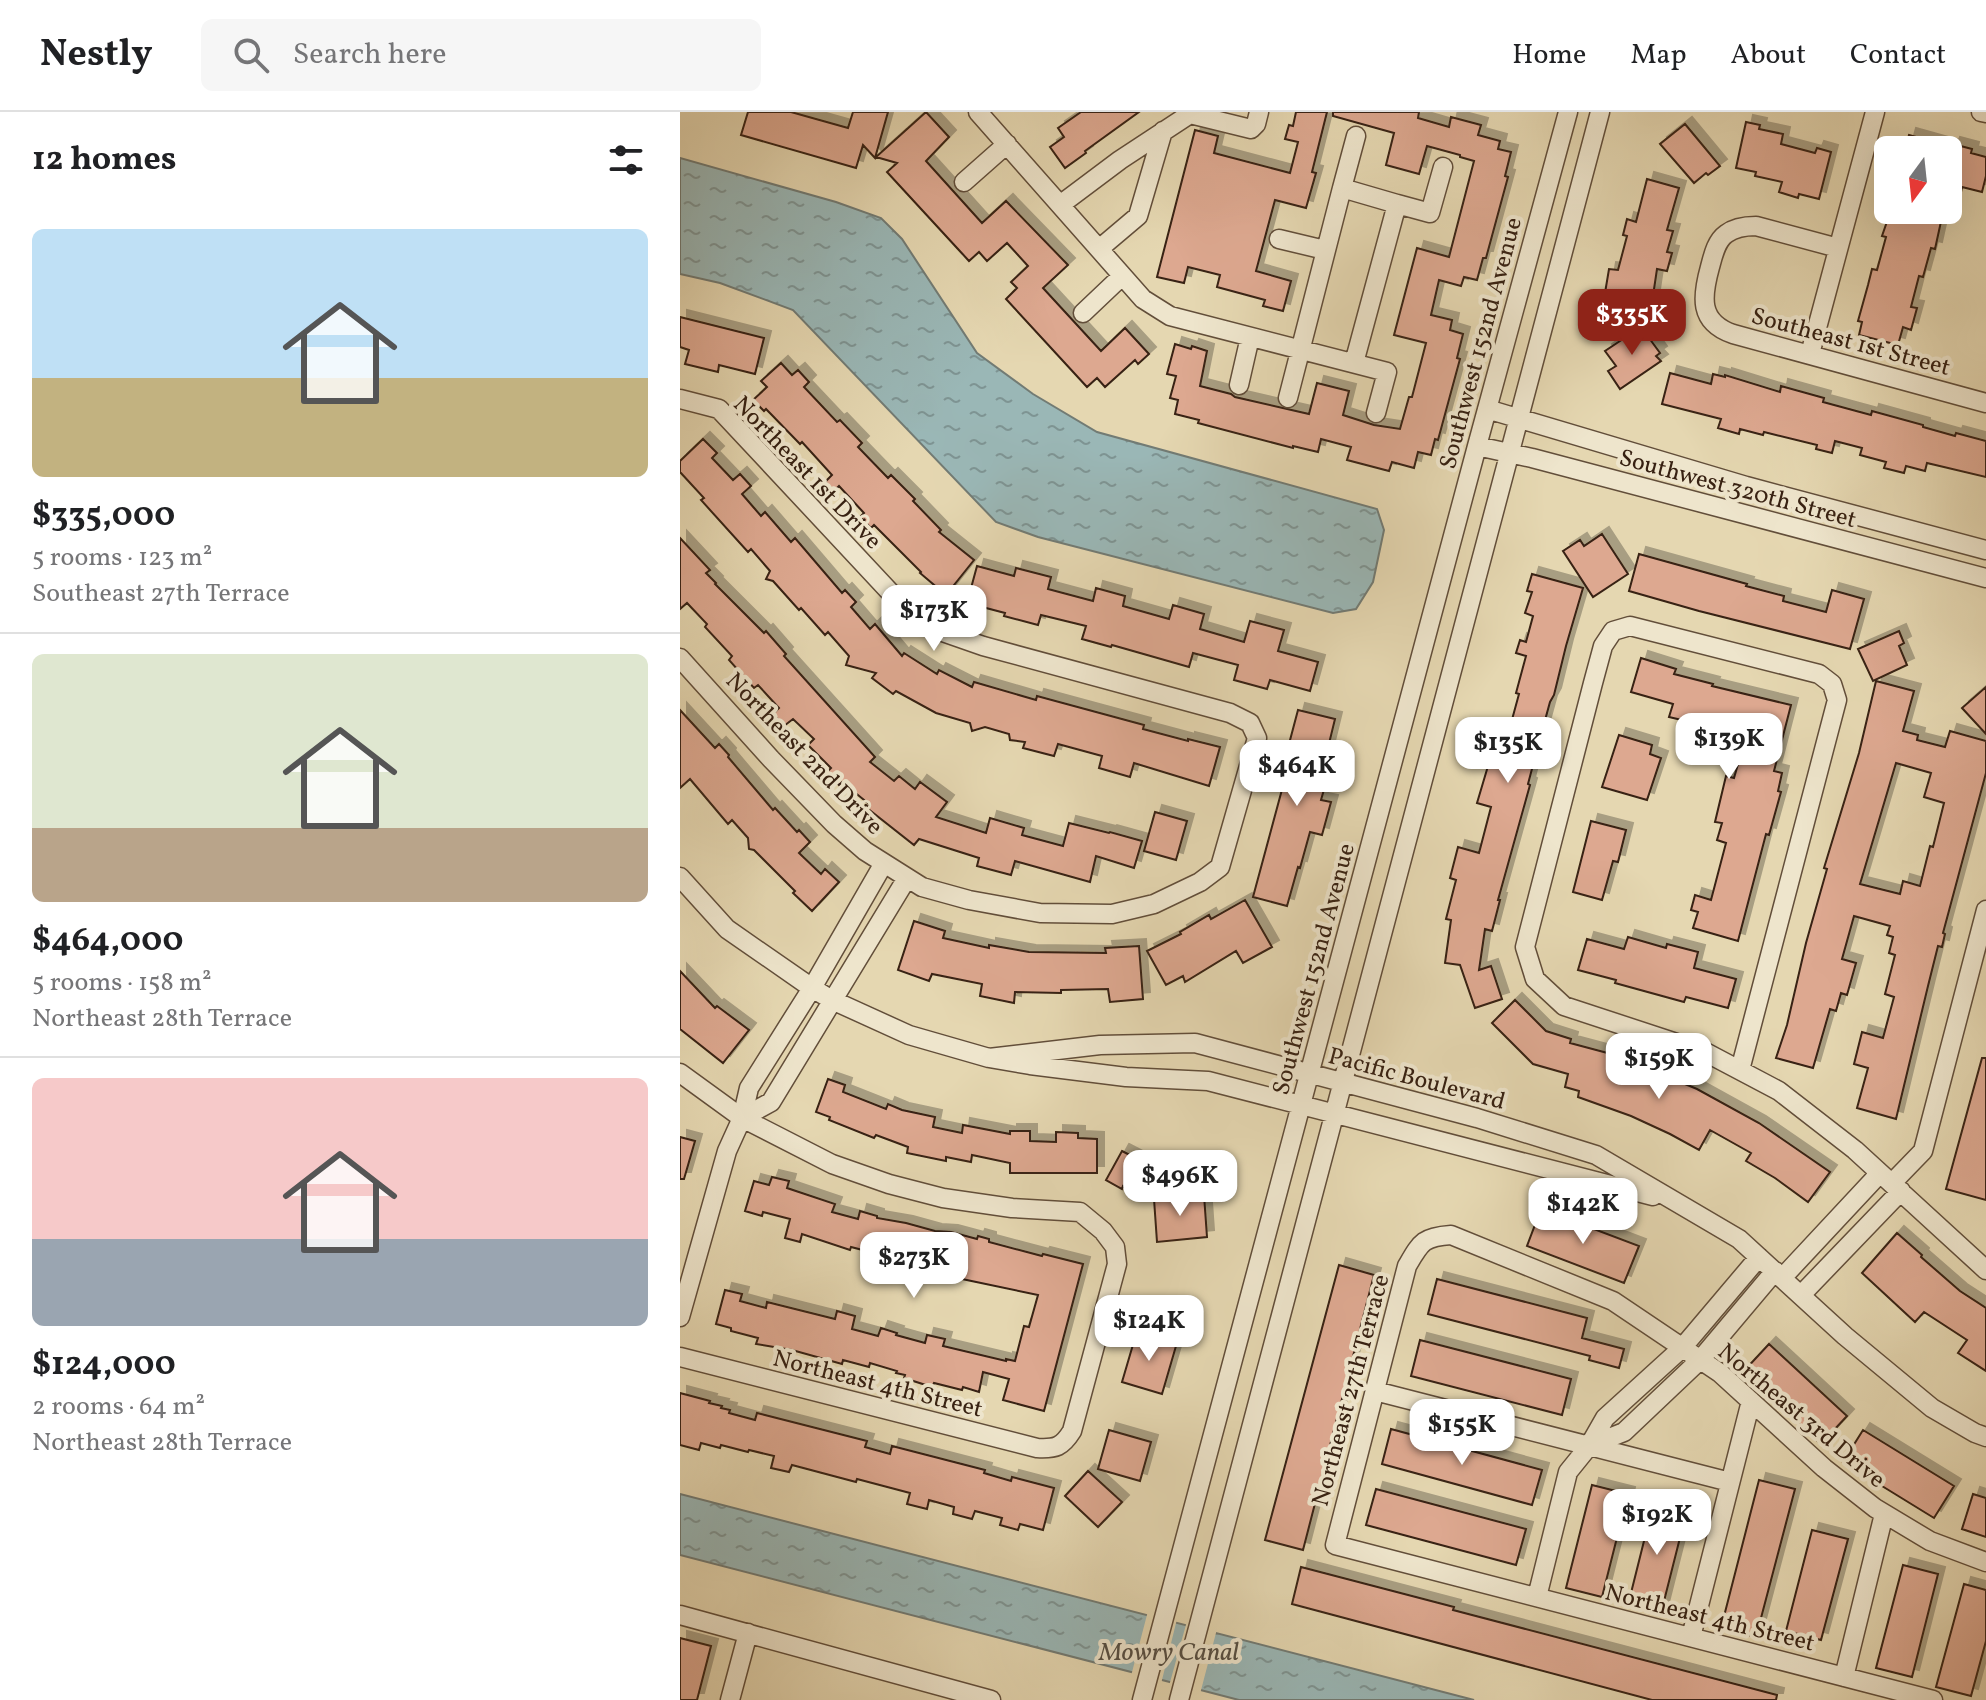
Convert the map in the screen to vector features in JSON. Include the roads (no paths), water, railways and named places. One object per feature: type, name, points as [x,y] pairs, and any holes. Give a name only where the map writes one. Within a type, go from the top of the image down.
[{"type":"street","points":[[978,112],[1143,299],[1170,316],[1387,372],[1376,413]]},
{"type":"street","points":[[1060,205],[1163,131],[1203,115],[1251,129],[1259,112]]},
{"type":"street","name":"Southwest 152nd Avenue","points":[[1144,1694],[1568,112]]},
{"type":"street","points":[[1179,1699],[1600,112]]},
{"type":"street","points":[[1810,354],[1875,112]]},
{"type":"street","points":[[1099,249],[1138,216],[1163,131]]},
{"type":"street","points":[[1288,398],[1356,136]]},
{"type":"street","points":[[964,182],[1007,144]]},
{"type":"street","points":[[1342,188],[1430,213],[1443,167]]},
{"type":"street","points":[[1354,363],[1397,204]]},
{"type":"street","name":"Southeast 1st Street","points":[[1838,248],[1756,226],[1742,226],[1726,234],[1717,245],[1705,284],[1704,299],[1709,317],[1725,331],[1986,403]]},
{"type":"street","points":[[1279,239],[1325,250]]},
{"type":"street","points":[[1083,313],[1122,276]]},
{"type":"street","points":[[1239,385],[1250,337]]},
{"type":"street","name":"Northeast 1st Drive","points":[[680,399],[719,409],[903,606],[940,631],[983,646],[1230,713],[1250,723],[1257,738],[1220,867]]},
{"type":"street","name":"Southwest 320th Street","points":[[1487,409],[1746,486],[1986,550]]},
{"type":"street","name":"Southwest 320th Street","points":[[1477,446],[1986,578]]},
{"type":"street","points":[[1740,1070],[1837,700],[1832,684],[1819,674],[1630,626],[1613,631],[1603,646],[1593,683],[1525,947],[1535,979],[1564,1006],[1707,1053],[1779,1091],[1855,1150],[1986,1270]]},
{"type":"street","name":"Northeast 2nd Drive","points":[[680,658],[834,824],[865,851],[922,887],[969,900],[1040,913],[1112,914],[1154,904],[1200,882],[1220,867]]},
{"type":"street","points":[[680,1317],[727,1151],[742,1118],[749,1088],[812,988],[884,863]]},
{"type":"street","name":"Pacific Boulevard","points":[[680,877],[727,929],[812,988],[909,1035],[989,1058],[1126,1077],[1208,1081],[1675,1201]]},
{"type":"street","points":[[742,1118],[771,1102],[907,878]]},
{"type":"street","points":[[857,909],[879,923]]},
{"type":"street","points":[[1589,1446],[1624,1432],[1700,1360],[1778,1275],[1891,1182],[1923,1151],[1986,910]]},
{"type":"street","name":"Pacific Boulevard","points":[[989,1058],[1100,1045],[1195,1043],[1493,1123],[1596,1155],[1739,1239],[1845,1336],[1932,1408],[1986,1437]]},
{"type":"street","points":[[680,1073],[742,1118]]},
{"type":"street","points":[[758,1075],[780,1087]]},
{"type":"street","name":"Northeast 4th Street","points":[[680,1357],[1037,1448],[1050,1448],[1064,1444],[1072,1431],[1117,1264],[1115,1247],[1103,1231],[1080,1212],[943,1198],[889,1184],[832,1164],[742,1118]]},
{"type":"street","points":[[1484,1152],[1493,1123]]},
{"type":"street","points":[[1801,1295],[1891,1182]]},
{"type":"street","name":"Northeast 3rd Drive","points":[[1417,1249],[1431,1237],[1451,1235],[1613,1301],[1720,1373],[1824,1468],[1884,1514],[1930,1541],[1986,1562]]},
{"type":"street","name":"Northeast 27th Terrace","points":[[1335,1545],[1407,1266],[1417,1249]]},
{"type":"street","points":[[1537,1597],[1568,1472],[1589,1446],[1605,1418],[1682,1348],[1759,1257]]},
{"type":"street","points":[[1375,1391],[1730,1482]]},
{"type":"street","points":[[1691,1637],[1751,1401]]},
{"type":"street","points":[[1844,1677],[1884,1514]]},
{"type":"street","name":"Northeast 4th Street","points":[[1335,1545],[1933,1700]]},
{"type":"street","points":[[680,1615],[979,1698]]},
{"type":"street","points":[[730,1700],[748,1633]]},
{"type":"water","points":[[680,158],[836,202],[881,218],[902,239],[977,353],[1033,394],[1097,432],[1377,509],[1384,530],[1373,582],[1356,609],[1333,613],[1038,537],[996,522],[793,310],[720,283],[680,274]]},
{"type":"water","name":"Mowry Canal","points":[[680,1494],[1474,1700],[1239,1700],[680,1555]]}]
